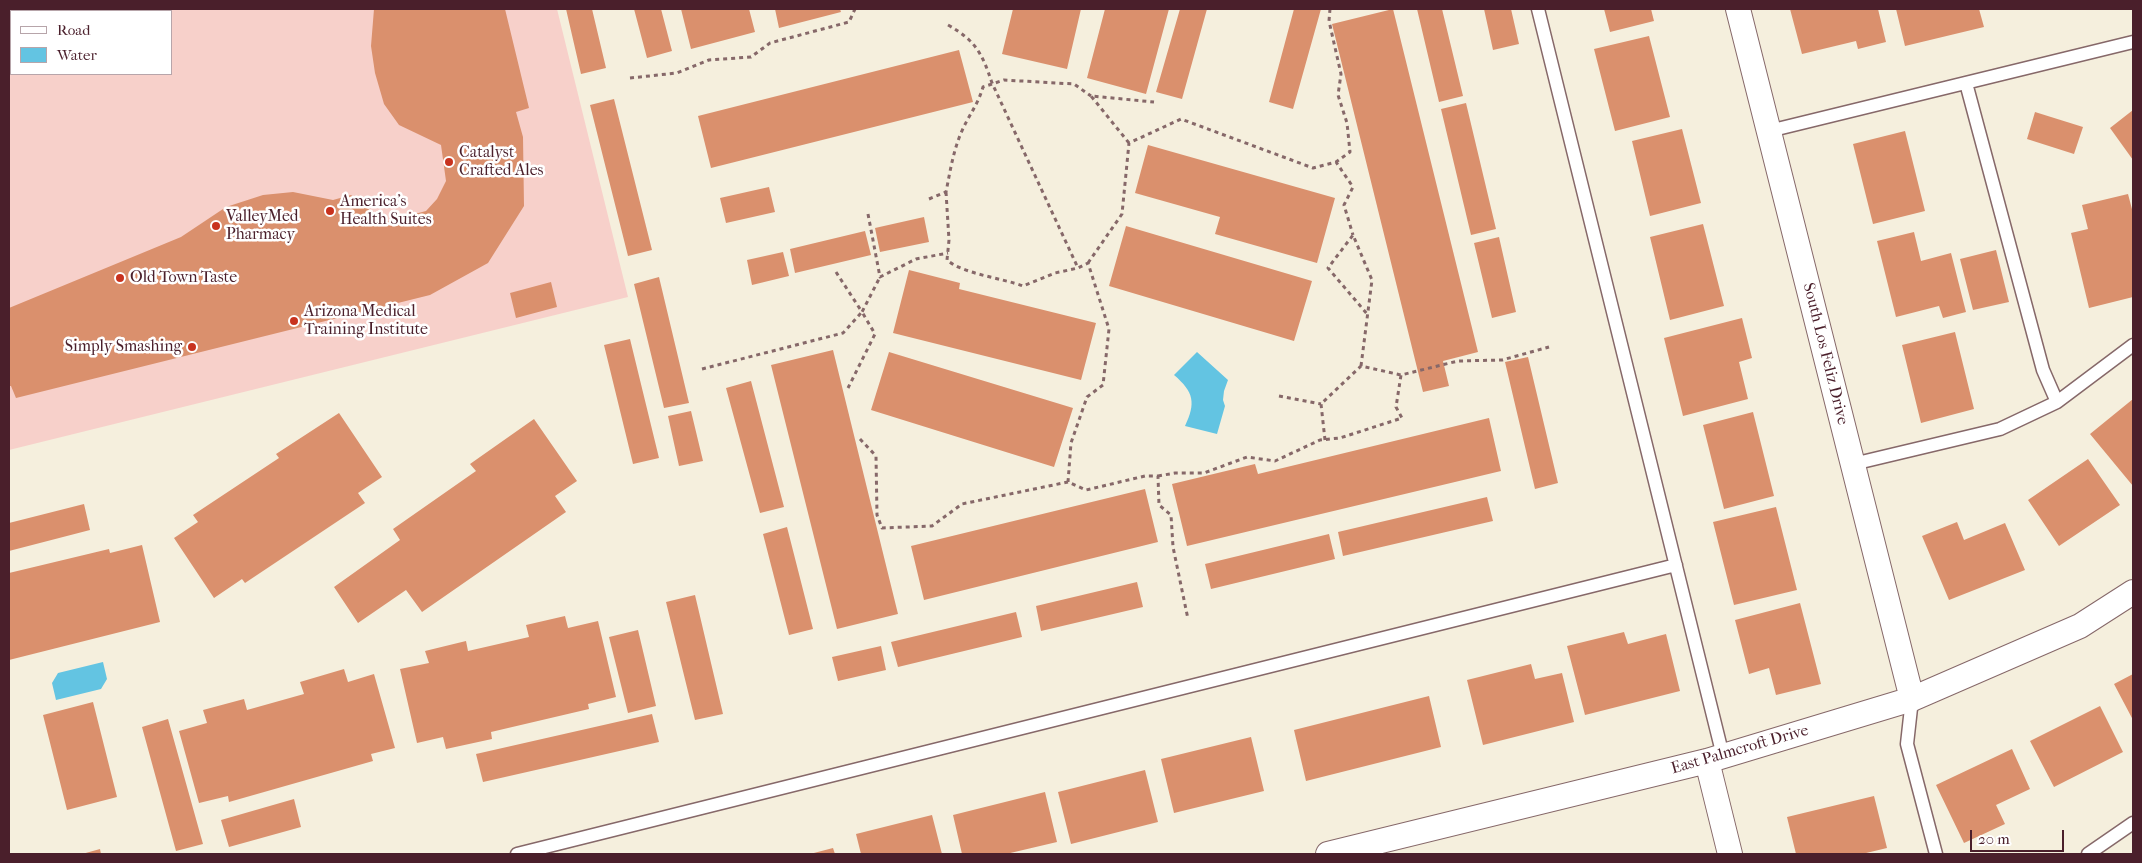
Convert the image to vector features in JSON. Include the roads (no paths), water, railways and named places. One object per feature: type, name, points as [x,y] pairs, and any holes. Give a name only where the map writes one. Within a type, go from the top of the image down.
[{"type":"street","name":"South Los Feliz Drive","points":[[1738,9],[1912,699]]},
{"type":"street","name":"East Palmcroft Drive","points":[[1328,854],[1715,759],[1912,699],[2080,626],[2133,592]]},
{"type":"street","points":[[1715,759],[1730,854]]},
{"type":"lane","points":[[1538,9],[1676,565],[1715,759]]},
{"type":"lane","points":[[1769,131],[2133,42]]},
{"type":"lane","points":[[1966,83],[2043,370],[2057,402]]},
{"type":"lane","points":[[1853,464],[2000,429],[2057,402],[2133,345]]},
{"type":"lane","points":[[517,854],[1676,565]]},
{"type":"lane","points":[[1912,699],[1907,744],[1936,854]]},
{"type":"lane","points":[[2088,854],[2133,823]]},
{"type":"water","points":[[1197,352],[1228,380],[1224,391],[1223,400],[1225,406],[1217,434],[1185,426],[1191,411],[1191,398],[1186,387],[1174,375]]},
{"type":"water","points":[[103,662],[107,679],[101,689],[56,700],[52,683],[58,673]]},
{"type":"place","name":"Catalyst Crafted Ales","points":[[449,162]]},
{"type":"place","name":"America's Health Suites","points":[[330,211]]},
{"type":"place","name":"ValleyMed Pharmacy","points":[[216,226]]},
{"type":"place","name":"Old Town Taste","points":[[120,278]]},
{"type":"place","name":"Arizona Medical Training Institute","points":[[294,321]]},
{"type":"place","name":"Simply Smashing","points":[[192,347]]}]
